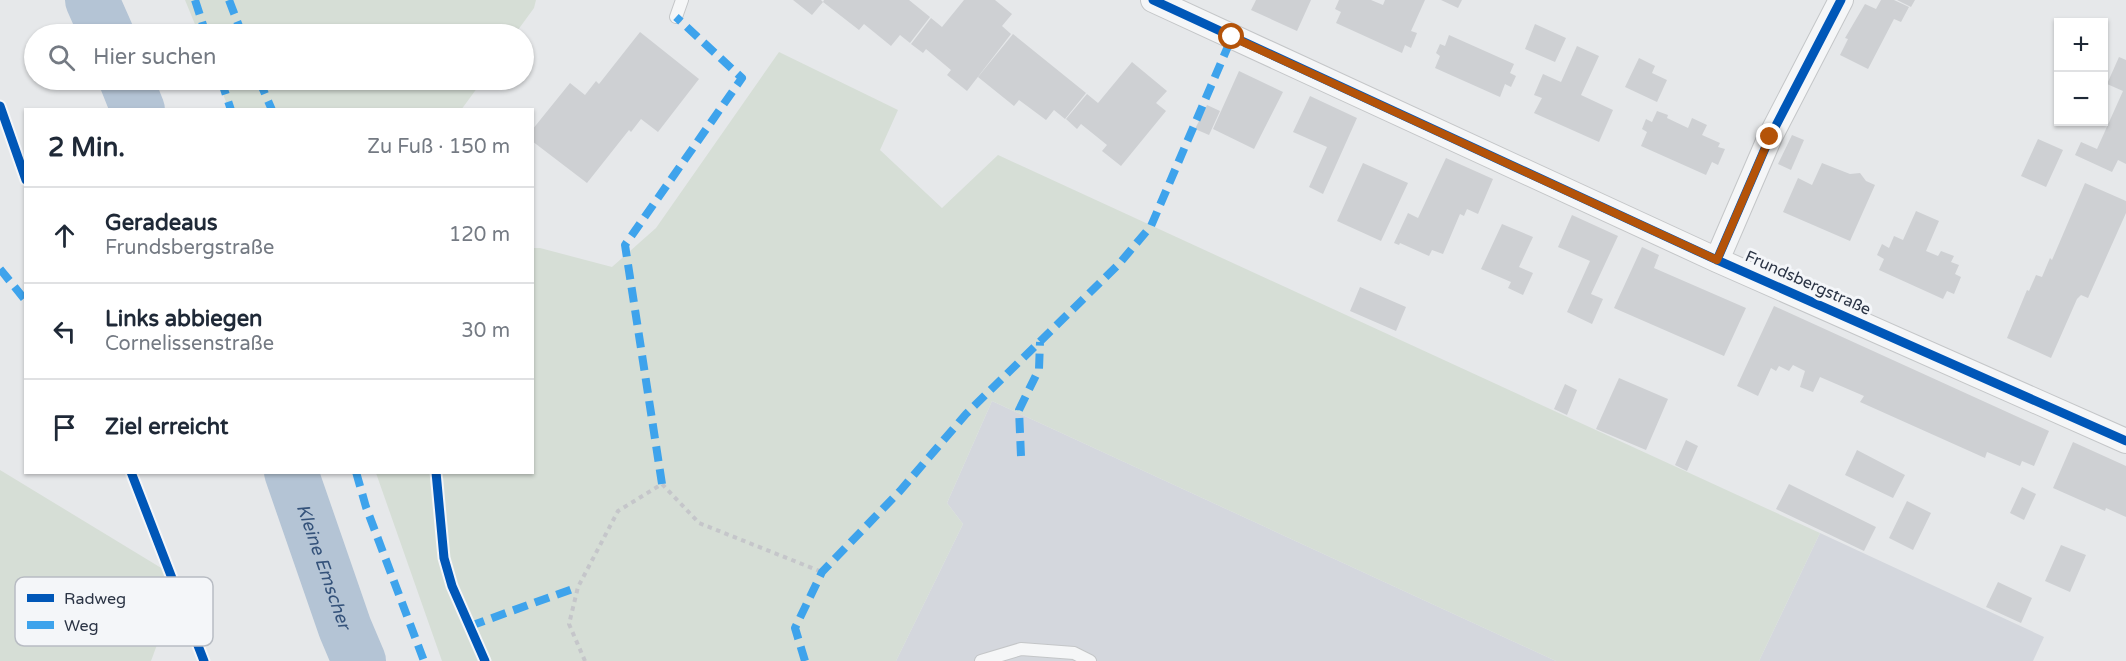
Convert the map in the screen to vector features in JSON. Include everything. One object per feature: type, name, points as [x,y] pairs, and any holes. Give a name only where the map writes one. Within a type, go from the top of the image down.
[{"type":"street","name":"Frundsbergstraße","points":[[1152,0],[1717,260],[2126,441]]},
{"type":"street","points":[[1717,260],[1770,137],[1841,0]]},
{"type":"lane","points":[[676,17],[682,0]]},
{"type":"lane","points":[[981,661],[1021,649],[1074,653],[1090,661]]},
{"type":"path","points":[[585,661],[569,624],[578,587],[618,511],[662,484],[699,523],[822,573]]},
{"type":"shaded area","points":[[185,0],[536,0],[534,8],[522,24],[195,24]]},
{"type":"shaded area","points":[[779,52],[898,110],[880,150],[942,208],[998,155],[1820,533],[1759,661],[1556,661],[992,401],[947,503],[963,524],[896,661],[442,661],[376,474],[534,474],[534,248],[612,267],[656,228]]},
{"type":"shaded area","points":[[221,90],[476,90],[462,108],[229,108]]},
{"type":"shaded area","points":[[992,401],[1556,661],[896,661],[963,524],[947,503]]},
{"type":"shaded area","points":[[0,470],[176,577],[15,577],[15,646],[157,646],[151,661],[0,661]]},
{"type":"shaded area","points":[[1820,533],[2044,637],[2033,661],[1759,661]]},
{"type":"building","points":[[793,0],[821,0],[823,2],[812,15]]},
{"type":"building","points":[[824,0],[909,0],[930,17],[910,43],[900,35],[891,46],[864,24],[859,30],[823,2]]},
{"type":"building","points":[[964,0],[995,0],[1012,14],[1002,26],[1011,34],[967,91],[947,75],[951,70],[926,49],[923,53],[911,44],[931,18],[942,27]]},
{"type":"building","points":[[1256,0],[1311,0],[1297,31],[1251,10]]},
{"type":"building","points":[[1339,0],[1371,0],[1383,5],[1385,0],[1425,0],[1411,31],[1417,33],[1411,48],[1405,45],[1402,53],[1336,23],[1341,12],[1335,9]]},
{"type":"building","points":[[1441,0],[1462,0],[1458,8]]},
{"type":"building","points":[[1881,0],[1894,0],[1909,7],[1901,22],[1894,19],[1868,69],[1840,55],[1848,39],[1845,38],[1865,4],[1876,9]]},
{"type":"building","points":[[1897,0],[1915,0],[1911,7]]},
{"type":"building","points":[[1535,24],[1566,38],[1555,62],[1525,49]]},
{"type":"building","points":[[640,32],[699,79],[658,132],[641,119],[631,132],[629,130],[587,183],[534,143],[534,128],[570,83],[585,95],[596,81],[599,84]]},
{"type":"building","points":[[1013,34],[1086,93],[1065,119],[1054,110],[1046,120],[1019,100],[1014,106],[978,77]]},
{"type":"building","points":[[1449,35],[1514,64],[1510,73],[1516,76],[1511,87],[1505,84],[1500,97],[1435,68],[1440,56],[1436,53],[1440,44],[1445,46]]},
{"type":"building","points":[[1577,46],[1599,56],[1581,95],[1613,110],[1599,142],[1534,113],[1542,98],[1534,95],[1543,74],[1561,82]]},
{"type":"building","points":[[2119,57],[2126,60],[2126,164],[2118,160],[2112,172],[2075,155],[2081,142],[2097,149],[2108,126],[2123,91],[2108,84]]},
{"type":"building","points":[[1639,58],[1655,66],[1652,73],[1667,80],[1657,102],[1625,87]]},
{"type":"building","points":[[1132,62],[1167,91],[1156,103],[1166,111],[1121,166],[1102,151],[1107,145],[1081,124],[1077,129],[1066,119],[1087,94],[1098,103]]},
{"type":"building","points":[[1239,71],[1283,92],[1254,149],[1213,129]]},
{"type":"building","points":[[1310,96],[1357,118],[1323,194],[1309,187],[1327,147],[1293,132]]},
{"type":"building","points":[[1207,105],[1220,111],[1209,135],[1195,129]]},
{"type":"building","points":[[1657,111],[1688,128],[1692,118],[1707,125],[1702,135],[1720,143],[1718,147],[1725,149],[1718,165],[1712,162],[1706,175],[1641,146],[1647,132],[1642,129],[1646,119],[1652,122]]},
{"type":"building","points":[[1792,135],[1804,140],[1791,170],[1778,164]]},
{"type":"building","points":[[2038,139],[2063,150],[2046,187],[2021,176]]},
{"type":"building","points":[[1446,158],[1493,179],[1478,214],[1467,209],[1464,216],[1460,214],[1443,254],[1432,250],[1429,256],[1400,243],[1399,245],[1394,243],[1408,213],[1418,218]]},
{"type":"building","points":[[1363,163],[1408,183],[1381,241],[1337,221]]},
{"type":"building","points":[[1822,163],[1850,174],[1860,173],[1866,181],[1875,185],[1850,241],[1783,212],[1798,178],[1812,185]]},
{"type":"building","points":[[2085,183],[2126,201],[2126,213],[2088,298],[2081,295],[2077,299],[2051,358],[2007,338],[2027,290],[2029,291],[2036,275],[2042,277],[2050,258],[2052,260]]},
{"type":"building","points":[[1916,211],[1939,221],[1926,251],[1938,256],[1941,251],[1954,256],[1951,262],[1959,265],[1955,274],[1961,277],[1954,294],[1947,291],[1943,299],[1879,270],[1884,259],[1877,255],[1882,244],[1889,248],[1894,236],[1903,240]]},
{"type":"building","points":[[1572,215],[1618,236],[1591,294],[1603,299],[1592,324],[1567,312],[1590,261],[1558,247]]},
{"type":"building","points":[[1502,224],[1533,237],[1519,267],[1533,273],[1523,295],[1508,288],[1511,282],[1481,269]]},
{"type":"building","points":[[1642,247],[1659,255],[1654,268],[1746,308],[1724,356],[1614,308]]},
{"type":"building","points":[[1360,287],[1406,307],[1396,331],[1350,311]]},
{"type":"building","points":[[1774,306],[2049,431],[2034,466],[2022,461],[2020,466],[1987,452],[1985,458],[1860,402],[1864,396],[1820,377],[1813,392],[1800,387],[1805,371],[1793,365],[1789,371],[1779,366],[1776,371],[1771,368],[1758,396],[1737,386]]},
{"type":"building","points":[[1619,378],[1668,399],[1646,450],[1596,429]]},
{"type":"building","points":[[1565,384],[1577,390],[1567,415],[1554,409]]},
{"type":"building","points":[[1686,440],[1698,446],[1687,471],[1675,465]]},
{"type":"building","points":[[2073,442],[2126,466],[2126,517],[2106,508],[2105,511],[2053,488]]},
{"type":"building","points":[[1857,450],[1905,475],[1893,498],[1845,475]]},
{"type":"building","points":[[1789,484],[1876,527],[1864,551],[1776,509]]},
{"type":"building","points":[[2022,487],[2036,494],[2024,520],[2010,513]]},
{"type":"building","points":[[1907,501],[1931,513],[1913,550],[1889,538]]},
{"type":"building","points":[[2061,545],[2086,555],[2070,592],[2045,581]]},
{"type":"building","points":[[1998,582],[2032,598],[2021,623],[1986,607]]},
{"type":"waterway","name":"Kleine Emscher","points":[[92,0],[103,24]]},
{"type":"waterway","name":"Kleine Emscher","points":[[130,90],[137,108]]},
{"type":"waterway","name":"Kleine Emscher","points":[[292,474],[345,628],[359,661]]},
{"type":"marked path","points":[[195,0],[203,24]]},
{"type":"marked path","points":[[229,0],[238,24]]},
{"type":"marked path","points":[[662,484],[625,245],[742,78],[676,17]]},
{"type":"marked path","points":[[805,661],[795,628],[822,572],[900,491],[966,414],[1119,264],[1151,226],[1232,37]]},
{"type":"marked path","points":[[224,90],[230,108]]},
{"type":"marked path","points":[[263,90],[271,108]]},
{"type":"marked path","points":[[0,269],[24,299]]},
{"type":"marked path","points":[[1021,456],[1019,410],[1039,369],[1040,342]]},
{"type":"marked path","points":[[357,474],[366,507],[424,661]]},
{"type":"marked path","points":[[470,626],[578,587]]},
{"type":"cycle path","points":[[1153,0],[1717,260],[2126,441]]},
{"type":"cycle path","points":[[1717,260],[1770,137],[1841,0]]},
{"type":"cycle path","points":[[0,106],[24,174]]},
{"type":"cycle path","points":[[132,474],[172,577]]},
{"type":"cycle path","points":[[436,474],[444,558],[452,586],[485,661]]},
{"type":"cycle path","points":[[198,646],[204,661]]},
{"type":"route","points":[[1232,37],[1717,260],[1770,137]]}]
